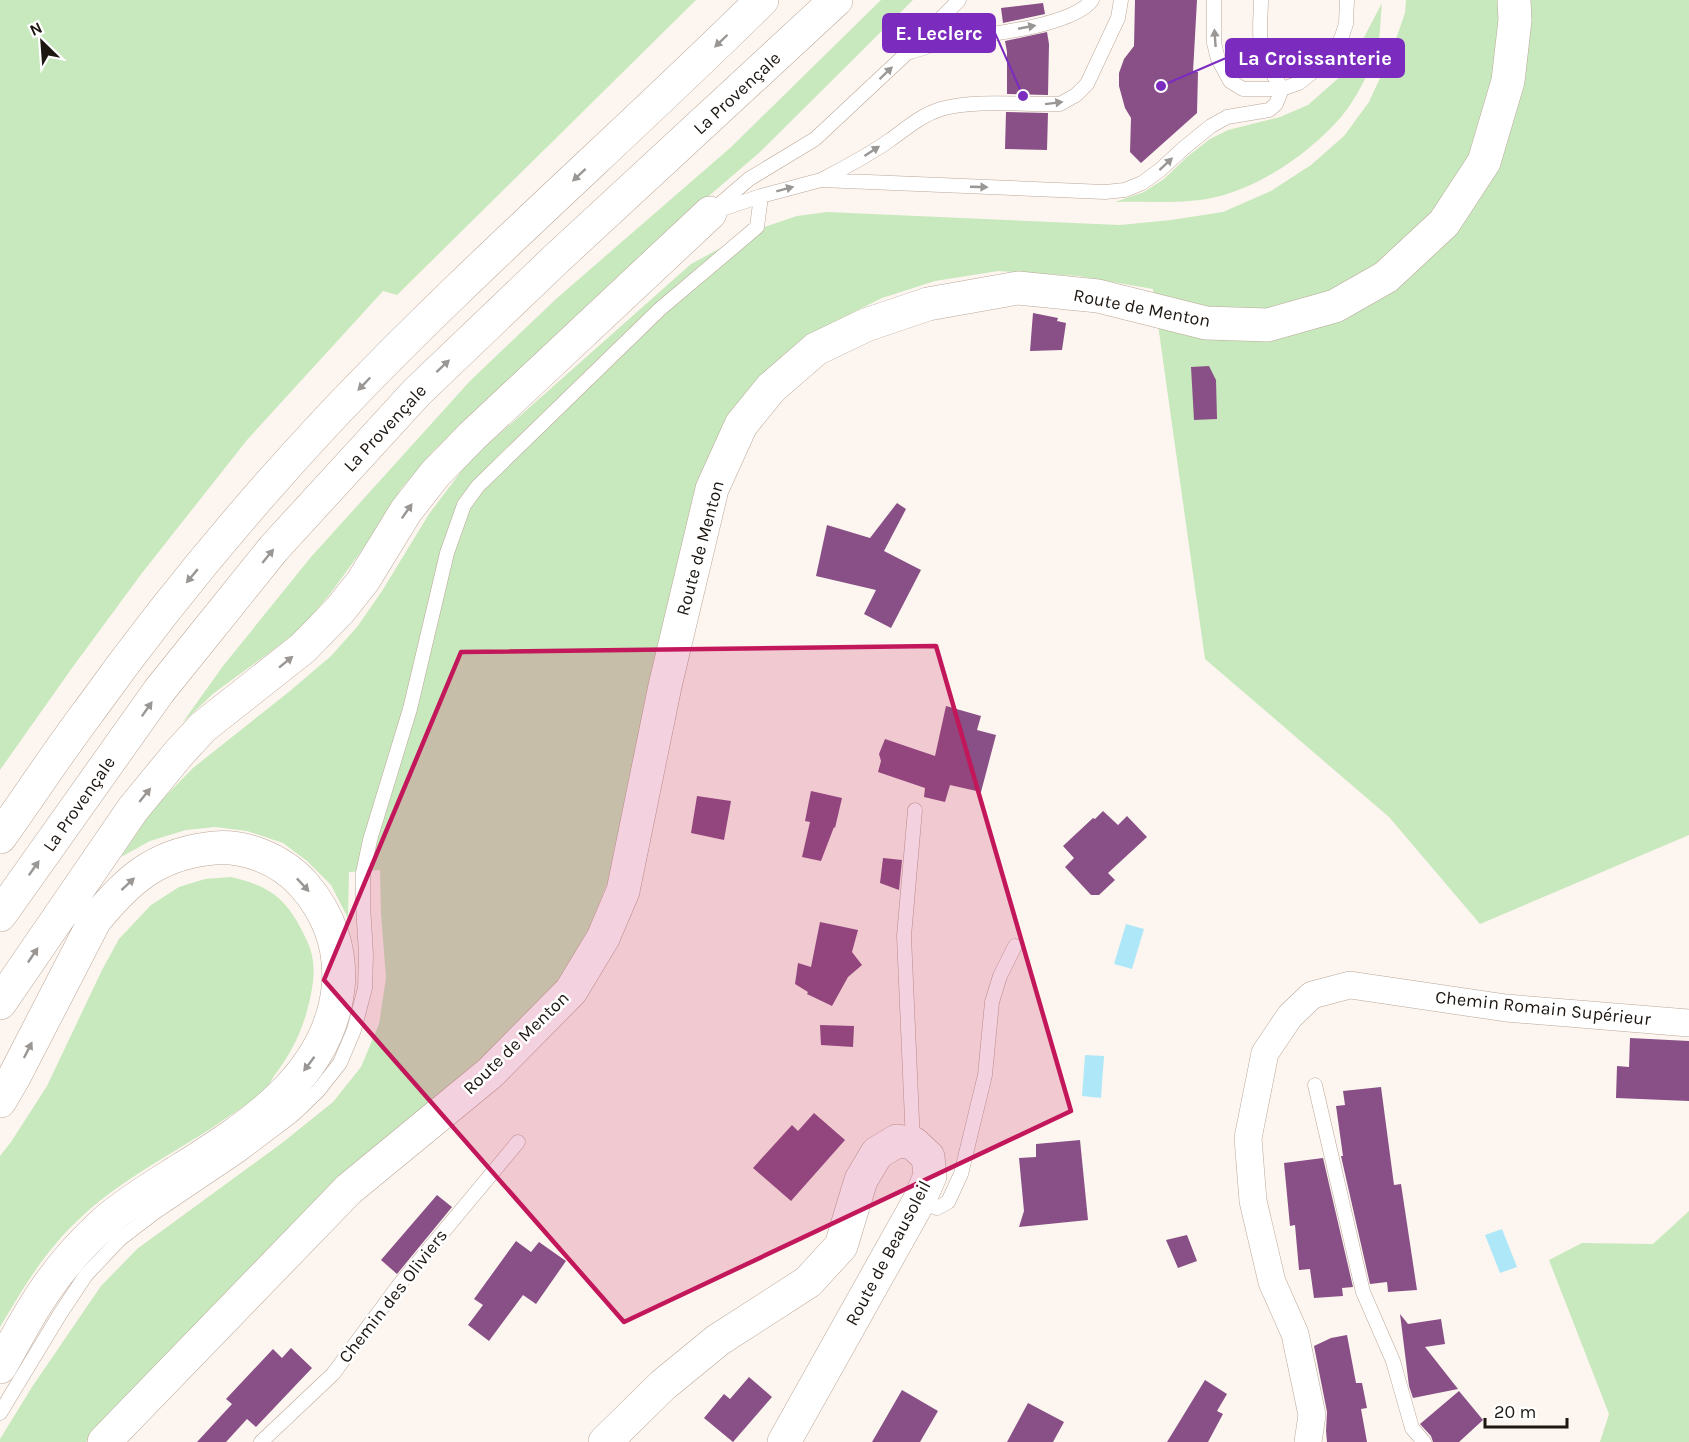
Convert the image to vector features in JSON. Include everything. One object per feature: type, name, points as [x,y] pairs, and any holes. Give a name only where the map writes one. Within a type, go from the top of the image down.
[{"type":"main road","points":[[0,837],[89,710],[175,598],[254,502],[327,421],[440,306],[762,0]]},
{"type":"main road","name":"La Provençale","points":[[0,915],[159,691],[274,548],[417,392],[555,260],[836,0]]},
{"type":"main road","name":"Route de Menton","points":[[104,1442],[349,1189],[490,1072],[571,991],[603,938],[623,891],[665,686],[712,489],[741,425],[771,388],[816,349],[866,326],[928,304],[1018,288],[1098,296],[1206,323],[1268,325],[1335,306],[1386,277],[1444,223],[1484,162],[1508,81],[1515,20],[1514,0]]},
{"type":"main road","points":[[0,1003],[133,809],[179,753],[204,727],[303,648],[340,610],[363,581],[406,512],[435,474],[472,436],[710,213]]},
{"type":"main road","points":[[0,1101],[95,920],[136,877],[161,862],[187,852],[212,848],[236,849],[261,855],[280,864],[317,900],[329,923],[337,952],[339,977],[336,1008],[327,1035],[314,1058],[290,1088],[236,1134],[139,1196],[74,1253],[46,1288],[0,1367]]},
{"type":"main road","points":[[605,1442],[663,1384],[718,1340],[808,1282],[841,1246],[861,1180],[877,1153],[897,1141],[913,1143]]},
{"type":"main road","name":"Route de Beausoleil","points":[[784,1442],[919,1201],[930,1176],[928,1157],[913,1143]]},
{"type":"street","name":"Chemin Romain Supérieur","points":[[1308,1442],[1312,1415],[1296,1334],[1272,1282],[1253,1201],[1248,1138],[1265,1053],[1290,1016],[1312,995],[1350,985],[1506,1008],[1689,1023]]},
{"type":"lane","points":[[710,213],[749,179],[815,139],[908,52],[959,0]]},
{"type":"lane","points":[[908,52],[941,43],[1046,23],[1082,10],[1092,0]]},
{"type":"lane","points":[[710,213],[821,180],[858,161],[917,119],[940,109],[966,105],[1059,104],[1067,101],[1086,84],[1118,18],[1121,0]]},
{"type":"lane","points":[[1214,0],[1214,43],[1218,59],[1230,81],[1243,88],[1282,89],[1299,83],[1331,54],[1341,39],[1346,24],[1347,0]]},
{"type":"lane","points":[[1261,0],[1262,51],[1282,89]]},
{"type":"lane","points":[[821,180],[1105,192],[1125,190],[1142,183],[1160,170],[1210,126],[1227,117],[1269,110],[1276,105],[1282,89]]},
{"type":"lane","points":[[0,1413],[86,1275],[120,1239],[293,1115],[318,1091],[340,1063],[354,1030],[365,988],[363,873],[370,840],[410,709],[447,553],[464,505],[478,486],[660,309],[757,227],[761,196]]},
{"type":"lane","points":[[913,1143],[904,936],[915,810]]},
{"type":"lane","points":[[919,1201],[937,1208],[948,1202],[961,1174],[985,1075],[992,1002],[1000,976],[1015,946]]},
{"type":"lane","points":[[1315,1085],[1363,1292],[1393,1361],[1412,1428],[1424,1442]]},
{"type":"lane","name":"Chemin des Oliviers","points":[[261,1442],[333,1374],[399,1285],[518,1142]]},
{"type":"highlighted area","points":[[936,646],[1071,1111],[624,1322],[324,980],[461,652]]},
{"type":"green space","points":[[0,0],[696,0],[397,295],[383,291],[247,440],[142,573],[0,770]]},
{"type":"green space","points":[[881,0],[913,0],[760,152],[660,238],[433,451],[401,489],[373,535],[330,594],[300,630],[214,693],[183,722],[223,666],[311,557],[470,381],[556,299],[730,148]]},
{"type":"green space","points":[[1406,0],[1689,0],[1689,835],[1480,924],[1389,817],[1205,659],[1153,289],[1078,276],[998,271],[935,281],[882,298],[844,317],[804,342],[757,387],[614,866],[589,929],[542,1007],[157,1368],[86,1442],[0,1442],[32,1387],[101,1286],[137,1249],[282,1143],[333,1102],[361,1067],[379,1024],[386,978],[380,870],[349,872],[348,918],[331,885],[307,861],[283,843],[247,831],[215,827],[186,830],[150,841],[121,857],[152,810],[193,768],[331,656],[357,627],[429,514],[469,461],[691,264],[752,231],[797,216],[827,212],[1120,225],[1223,212],[1271,191],[1311,165],[1344,136],[1369,102],[1390,56],[1405,13]]},
{"type":"green space","points":[[1382,3],[1378,47],[1361,86],[1341,117],[1329,130],[1288,164],[1257,182],[1211,198],[1184,201],[1115,202],[1144,192],[1164,179],[1210,139],[1228,130],[1280,117],[1308,105],[1343,74]]},
{"type":"green space","points":[[231,877],[258,886],[278,898],[294,916],[310,949],[314,972],[312,987],[296,1041],[269,1084],[245,1106],[123,1184],[74,1224],[43,1260],[0,1327],[0,1156],[47,1086],[119,939],[151,905],[179,887],[205,879]]},
{"type":"green space","points":[[1689,1211],[1689,1442],[1600,1442],[1609,1414],[1549,1260],[1582,1243],[1653,1244]]},
{"type":"water","points":[[1126,924],[1144,929],[1132,969],[1114,964]]},
{"type":"water","points":[[1085,1055],[1104,1056],[1101,1098],[1082,1096]]},
{"type":"water","points":[[1502,1229],[1517,1267],[1500,1273],[1485,1235]]},
{"type":"building","points":[[1135,0],[1197,0],[1193,72],[1198,72],[1197,113],[1141,163],[1130,152],[1131,118],[1125,108],[1119,86],[1119,73],[1124,59],[1134,46]]},
{"type":"building","points":[[1043,3],[1045,14],[1003,23],[1001,8]]},
{"type":"building","points":[[1047,32],[1049,44],[1048,95],[1007,94],[1005,41]]},
{"type":"building","points":[[1006,112],[1048,113],[1047,150],[1005,149]]},
{"type":"building","points":[[1033,313],[1058,318],[1057,321],[1066,323],[1062,350],[1030,351]]},
{"type":"building","points":[[1209,366],[1216,380],[1217,419],[1194,420],[1191,367]]},
{"type":"building","points":[[897,503],[906,509],[884,551],[921,570],[891,628],[864,614],[876,590],[816,576],[827,525],[870,538]]},
{"type":"building","points":[[946,706],[981,716],[977,730],[996,735],[981,792],[950,785],[945,802],[924,797],[925,788],[878,772],[881,761],[879,754],[885,739],[935,756]]},
{"type":"building","points":[[811,791],[842,798],[835,828],[821,861],[802,857],[810,822],[805,821]]},
{"type":"building","points":[[697,796],[731,801],[724,840],[691,833]]},
{"type":"building","points":[[1103,811],[1118,825],[1127,816],[1147,837],[1108,873],[1115,880],[1099,895],[1091,895],[1065,867],[1074,858],[1063,846]]},
{"type":"building","points":[[883,858],[902,860],[899,890],[880,883]]},
{"type":"building","points":[[820,922],[858,930],[852,952],[862,965],[848,977],[832,1006],[807,994],[808,992],[795,984],[798,963],[811,967]]},
{"type":"building","points":[[820,1025],[854,1026],[853,1047],[821,1045]]},
{"type":"building","points":[[1630,1038],[1689,1041],[1689,1101],[1616,1098],[1617,1066],[1629,1067]]},
{"type":"building","points":[[1381,1087],[1394,1185],[1401,1184],[1417,1290],[1388,1292],[1387,1282],[1370,1284],[1341,1156],[1343,1156],[1336,1106],[1345,1105],[1343,1091]]},
{"type":"building","points":[[814,1113],[845,1140],[791,1201],[753,1168],[792,1125],[798,1131]]},
{"type":"building","points":[[1080,1140],[1088,1220],[1019,1227],[1024,1211],[1019,1158],[1036,1157],[1036,1144]]},
{"type":"building","points":[[1323,1158],[1353,1287],[1342,1288],[1343,1296],[1314,1298],[1310,1269],[1299,1270],[1295,1225],[1290,1226],[1284,1163]]},
{"type":"building","points":[[437,1195],[452,1207],[397,1274],[381,1260]]},
{"type":"building","points":[[1187,1235],[1197,1261],[1178,1268],[1166,1240]]},
{"type":"building","points":[[516,1241],[531,1252],[539,1242],[566,1261],[536,1304],[523,1295],[489,1341],[468,1325],[483,1305],[474,1299]]},
{"type":"building","points":[[1400,1314],[1408,1324],[1441,1319],[1445,1344],[1425,1347],[1458,1389],[1413,1398],[1409,1386]]},
{"type":"building","points":[[1347,1335],[1356,1383],[1362,1383],[1367,1408],[1361,1409],[1367,1442],[1327,1442],[1327,1412],[1314,1346],[1331,1338]]},
{"type":"building","points":[[291,1348],[312,1368],[256,1427],[247,1419],[226,1442],[197,1442],[232,1404],[226,1399],[273,1349],[282,1358]]},
{"type":"building","points":[[749,1377],[772,1397],[733,1442],[704,1418],[724,1394],[730,1399]]},
{"type":"building","points":[[1205,1380],[1227,1394],[1217,1411],[1223,1414],[1208,1442],[1167,1442]]},
{"type":"building","points":[[902,1390],[938,1411],[920,1442],[872,1442]]},
{"type":"building","points":[[1459,1391],[1483,1420],[1459,1442],[1433,1442],[1431,1436],[1420,1424]]},
{"type":"building","points":[[1028,1403],[1064,1422],[1053,1442],[1007,1442]]},
{"type":"place","name":"La Croissanterie","points":[[1161,86]]},
{"type":"place","name":"E. Leclerc","points":[[1023,96]]}]
